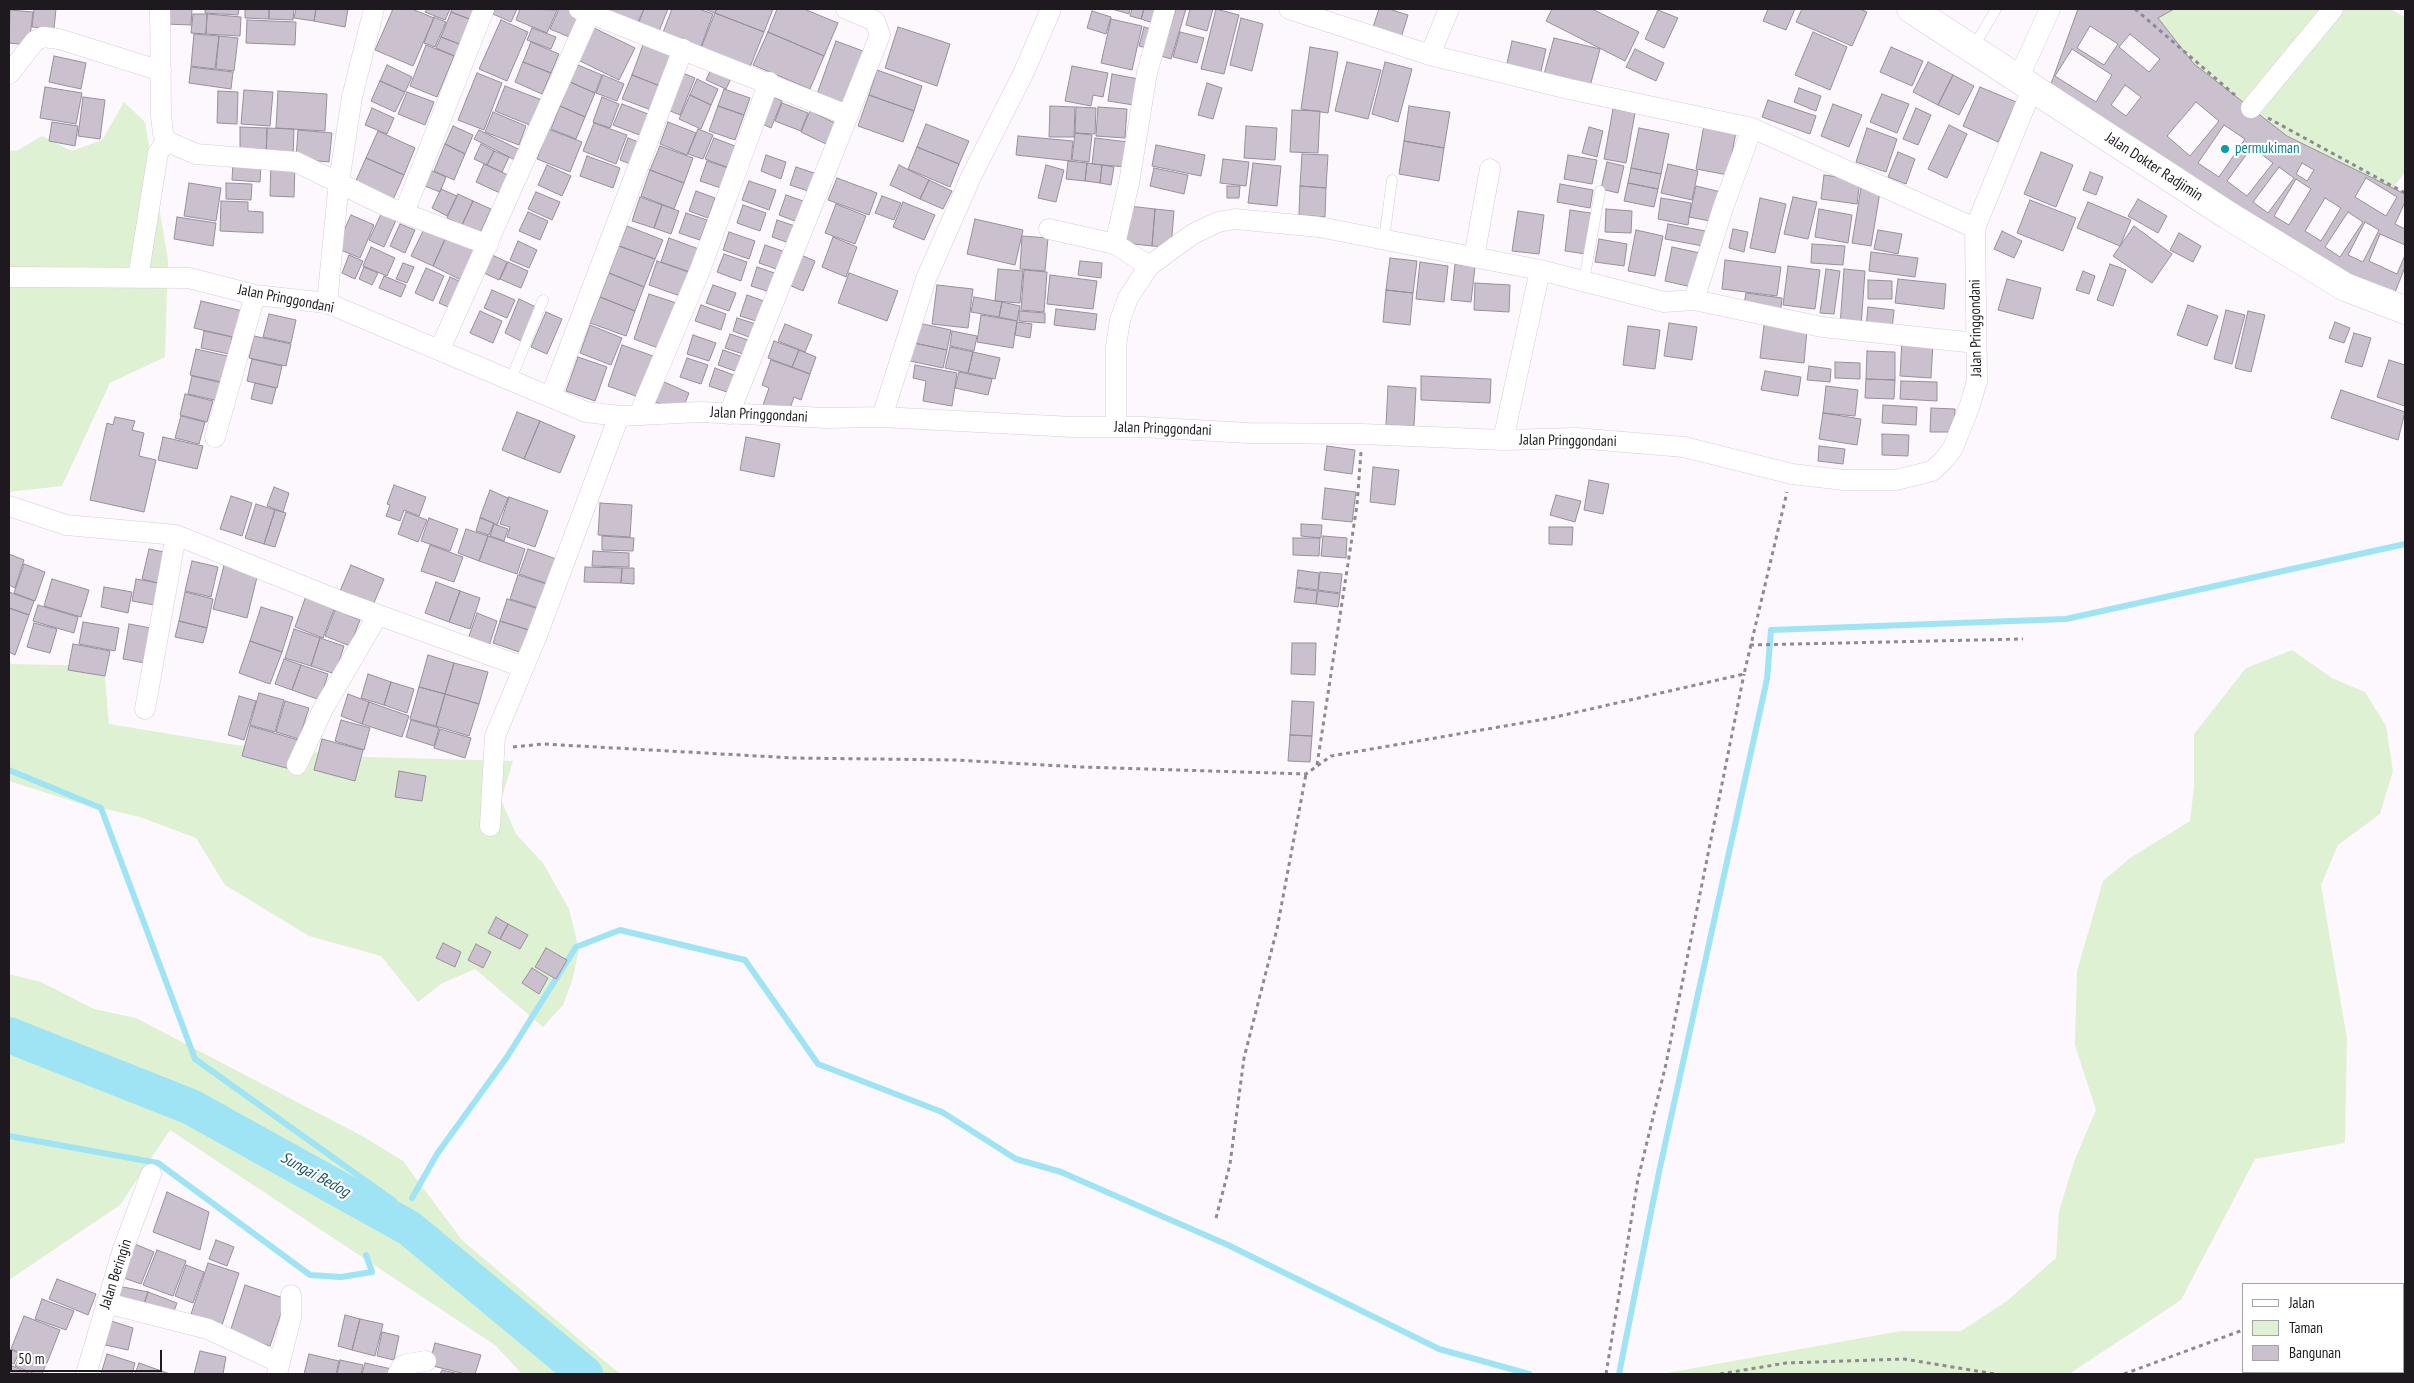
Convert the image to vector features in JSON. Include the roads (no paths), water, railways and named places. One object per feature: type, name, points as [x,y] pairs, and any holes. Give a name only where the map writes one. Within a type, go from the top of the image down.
[{"type":"main road","name":"Jalan Dokter Radjimin","points":[[1911,9],[2025,84],[2345,287],[2405,310]]},
{"type":"street","points":[[160,9],[163,133],[166,141],[196,154],[296,162],[404,213],[488,245]]},
{"type":"street","points":[[326,304],[339,182],[352,97],[374,9]]},
{"type":"street","points":[[404,213],[484,9]]},
{"type":"street","points":[[729,414],[880,35],[875,22],[846,9]]},
{"type":"street","points":[[882,417],[926,279],[971,177],[1024,72],[1050,9]]},
{"type":"street","points":[[1115,244],[1129,183],[1147,73],[1165,9]]},
{"type":"street","points":[[1289,9],[1430,55],[1752,128],[1975,228]]},
{"type":"street","points":[[1430,55],[1449,9]]},
{"type":"street","name":"Jalan Pringgondani","points":[[9,277],[189,278],[255,295],[326,304],[440,349],[586,412],[619,416],[700,412],[827,418],[882,417],[1009,426],[1116,427],[1503,440],[1576,438],[1684,447],[1792,474],[1844,480],[1896,480],[1932,471],[1944,460],[1953,448],[1970,405],[1977,381],[1975,228],[2050,9]]},
{"type":"street","points":[[2251,108],[2333,9]]},
{"type":"street","points":[[440,349],[488,245],[587,10],[847,115]]},
{"type":"street","points":[[9,74],[35,41],[43,37],[59,39],[161,71]]},
{"type":"street","points":[[552,396],[683,49]]},
{"type":"street","points":[[639,415],[700,270],[769,82]]},
{"type":"street","points":[[1694,300],[1723,208],[1752,128]]},
{"type":"street","points":[[138,278],[158,152],[166,141]]},
{"type":"street","points":[[1474,257],[1490,169]]},
{"type":"street","points":[[1116,427],[1116,346],[1120,320],[1128,298],[1149,266],[1193,234],[1218,222],[1235,219],[1319,227],[1384,239],[1540,270],[1664,302],[1694,300],[1822,327],[1976,343]]},
{"type":"street","points":[[1049,229],[1115,244],[1149,266]]},
{"type":"street","points":[[1503,440],[1540,270]]},
{"type":"street","points":[[215,437],[255,295]]},
{"type":"street","points":[[490,826],[495,736],[539,630],[619,416]]},
{"type":"street","points":[[9,506],[66,525],[176,535],[378,615],[523,667]]},
{"type":"street","points":[[145,709],[176,535]]},
{"type":"street","points":[[297,765],[323,709],[378,615]]},
{"type":"street","name":"Jalan Beringin","points":[[86,1374],[123,1249],[151,1174]]},
{"type":"street","points":[[106,1303],[208,1329],[278,1369],[292,1312],[291,1295]]},
{"type":"street","points":[[398,1374],[402,1366],[426,1361]]},
{"type":"lane","points":[[1973,49],[1996,9]]},
{"type":"lane","points":[[1384,239],[1392,180]]},
{"type":"lane","points":[[1584,281],[1600,191]]},
{"type":"lane","points":[[511,379],[543,300]]},
{"type":"waterway","points":[[1619,1374],[1659,1172],[1767,679],[1771,630],[2066,619],[2405,544]]},
{"type":"waterway","points":[[9,770],[101,808],[195,1059],[394,1201]]},
{"type":"waterway","points":[[412,1198],[437,1154],[507,1057],[576,947],[620,930],[745,960],[818,1064],[942,1112],[1016,1159],[1061,1172],[1228,1245],[1439,1349],[1529,1374]]},
{"type":"waterway","name":"Sungai Bedog","points":[[9,1035],[191,1107],[409,1228],[585,1374]]},
{"type":"waterway","points":[[9,1136],[158,1163],[310,1275],[341,1277],[372,1272],[366,1255]]},
{"type":"place","name":"permukiman","points":[[2225,149]]}]
